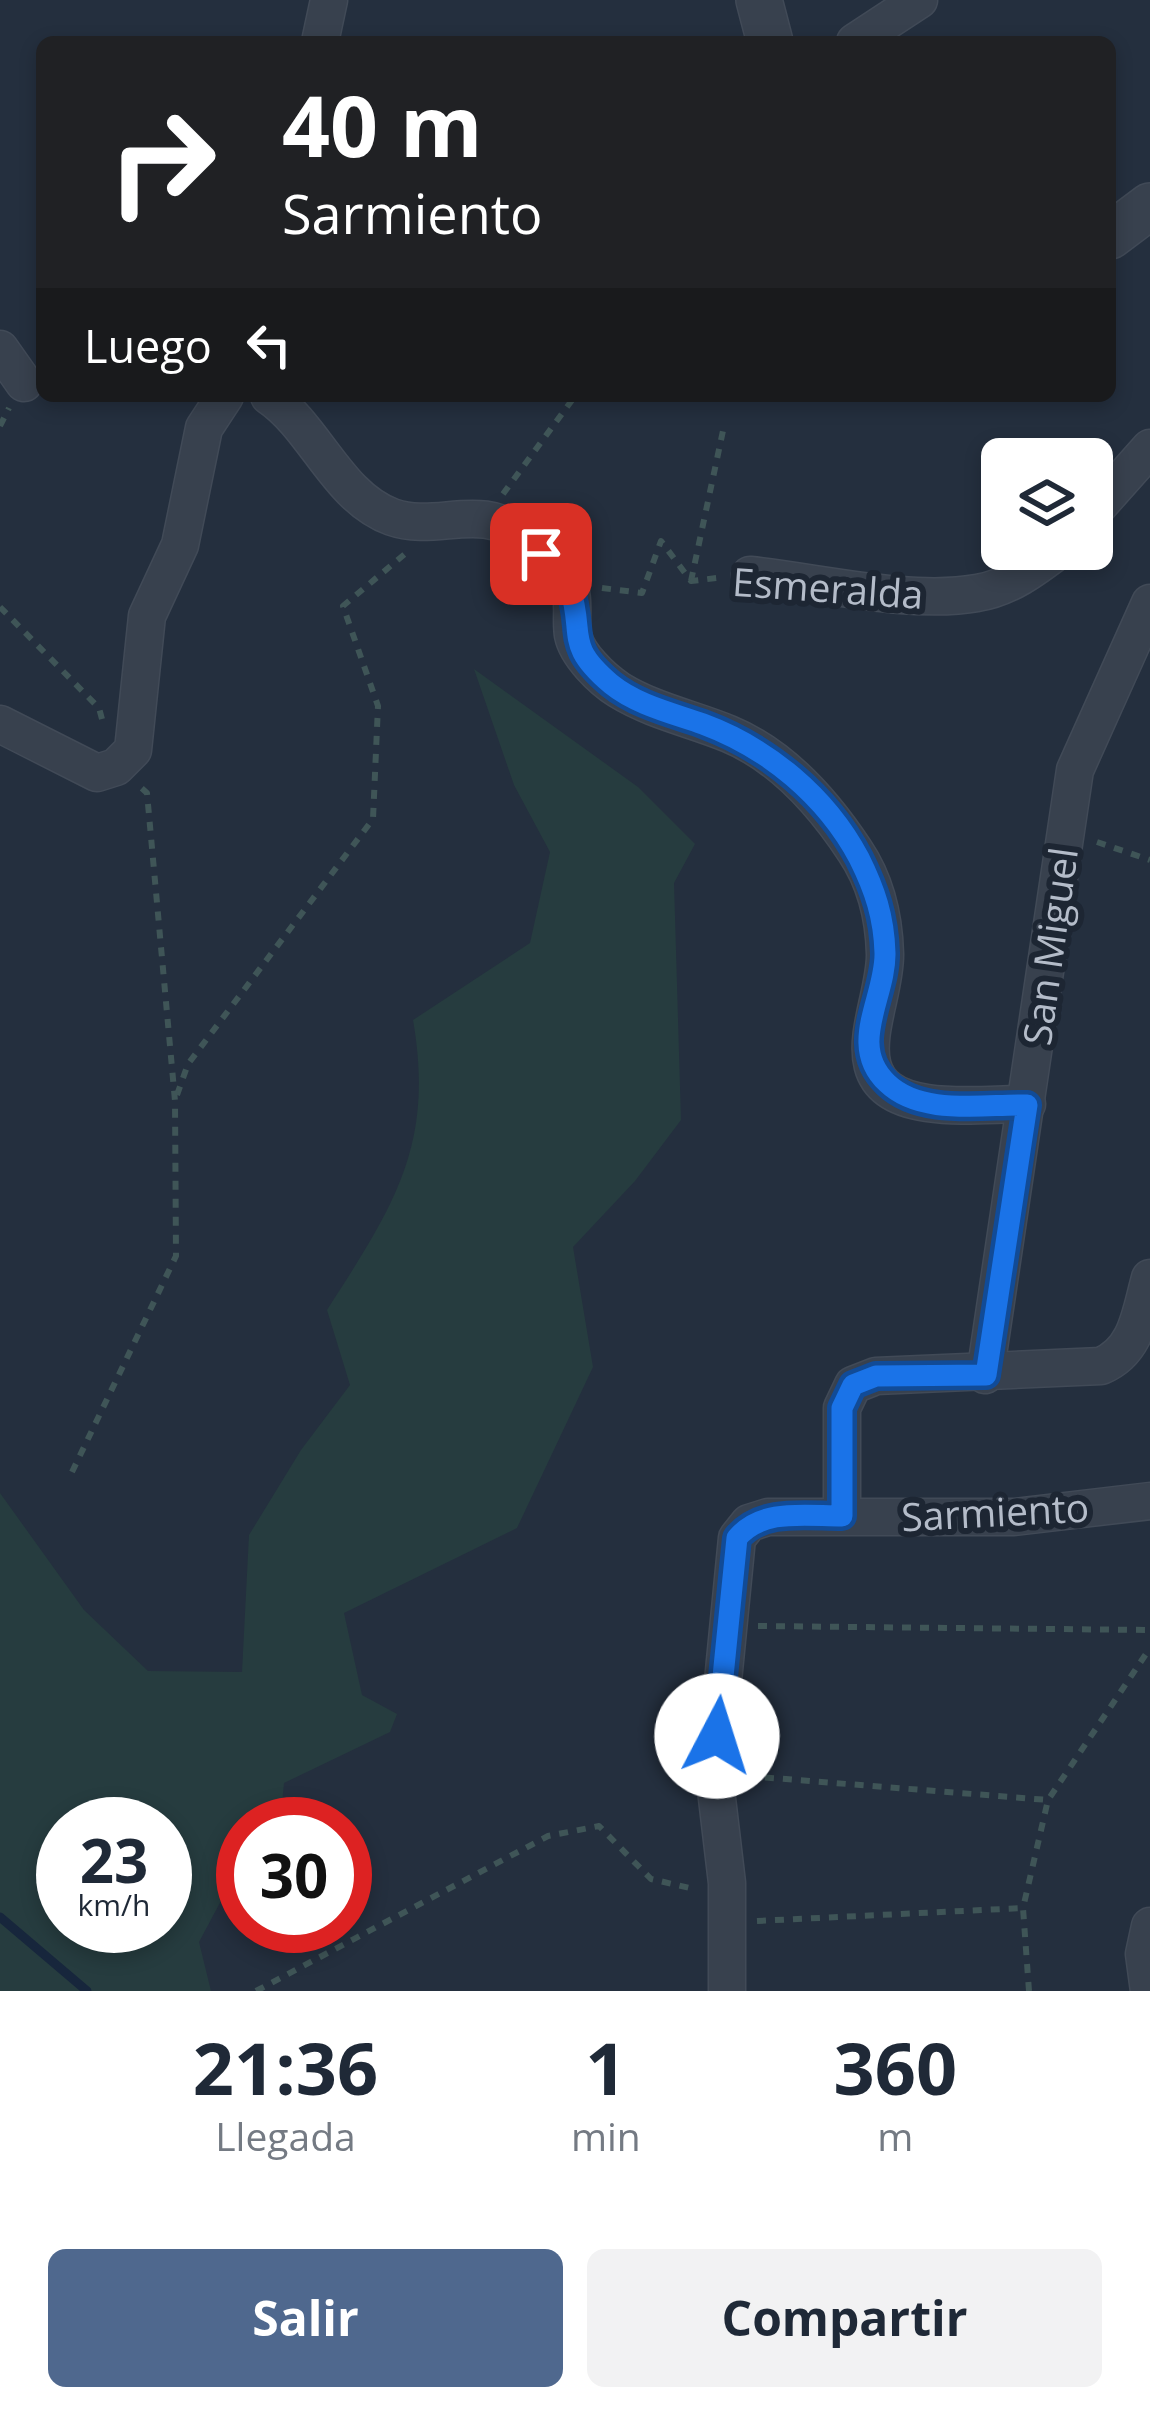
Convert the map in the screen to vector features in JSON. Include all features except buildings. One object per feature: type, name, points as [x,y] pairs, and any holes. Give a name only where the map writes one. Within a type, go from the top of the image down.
[{"type":"street","points":[[321,36],[329,0]]},
{"type":"street","points":[[759,0],[768,36]]},
{"type":"street","points":[[863,36],[919,0]]},
{"type":"street","points":[[1116,232],[1150,206]]},
{"type":"street","points":[[0,349],[24,383]]},
{"type":"street","points":[[0,724],[97,773],[116,767],[133,750],[147,616],[180,545],[204,428],[221,402]]},
{"type":"street","points":[[275,402],[368,502],[389,516],[419,523],[469,516],[520,533],[569,584],[574,639],[593,667],[649,706],[734,736],[774,758],[855,852],[880,901],[886,959],[869,1023],[870,1060],[883,1080],[903,1097],[928,1103],[1027,1105]]},
{"type":"street","points":[[1113,489],[1150,448]]},
{"type":"street","name":"Esmeralda","points":[[750,574],[937,596],[976,594],[1012,583],[1030,570]]},
{"type":"street","name":"San Miguel","points":[[986,1375],[1075,770],[1150,603]]},
{"type":"street","points":[[842,1516],[842,1408],[853,1385],[876,1376],[986,1375],[1101,1366],[1121,1358],[1133,1338],[1150,1279]]},
{"type":"street","name":"Sarmiento","points":[[726,1626],[737,1538],[749,1523],[768,1517],[1015,1517],[1150,1501]]},
{"type":"street","points":[[726,1626],[713,1773],[728,1923],[727,1991]]},
{"type":"street","points":[[1149,1991],[1144,1954],[1150,1926]]},
{"type":"path","points":[[175,1101],[188,1064],[373,819],[378,706],[343,606],[469,516],[569,402]]},
{"type":"path","points":[[691,581],[724,426]]},
{"type":"path","name":"Esmeralda","points":[[569,584],[642,593],[661,541],[691,581],[750,574]]},
{"type":"path","points":[[0,607],[99,708],[116,767],[148,793],[175,1101],[176,1256],[72,1472]]},
{"type":"path","points":[[1064,831],[1150,860]]},
{"type":"path","points":[[726,1626],[1150,1630]]},
{"type":"path","points":[[1029,1991],[1023,1908],[1048,1800],[1150,1648]]},
{"type":"path","points":[[713,1773],[1048,1800]]},
{"type":"path","points":[[256,1991],[548,1836],[599,1826],[651,1879],[696,1890]]},
{"type":"path","points":[[728,1923],[1023,1908]]},
{"type":"green space","points":[[474,669],[638,787],[695,844],[674,883],[681,1120],[635,1181],[573,1247],[593,1367],[517,1528],[344,1613],[362,1695],[397,1714],[390,1732],[284,1783],[283,1797],[216,1797],[216,1910],[199,1942],[211,1991],[0,1991],[0,1493],[84,1610],[148,1671],[242,1672],[249,1535],[301,1450],[350,1385],[327,1310],[371,1239],[403,1174],[418,1104],[413,1020],[530,943],[550,852],[514,785]]},
{"type":"waterway","points":[[0,1917],[87,1991]]},
{"type":"route","points":[[541,554],[569,584],[574,639],[593,667],[616,688],[649,706],[734,736],[774,758],[855,852],[880,901],[886,959],[869,1023],[870,1060],[883,1080],[903,1097],[928,1103],[1027,1105],[986,1375],[876,1376],[853,1385],[842,1408],[842,1516],[768,1517],[749,1523],[737,1538],[717,1736]]}]
